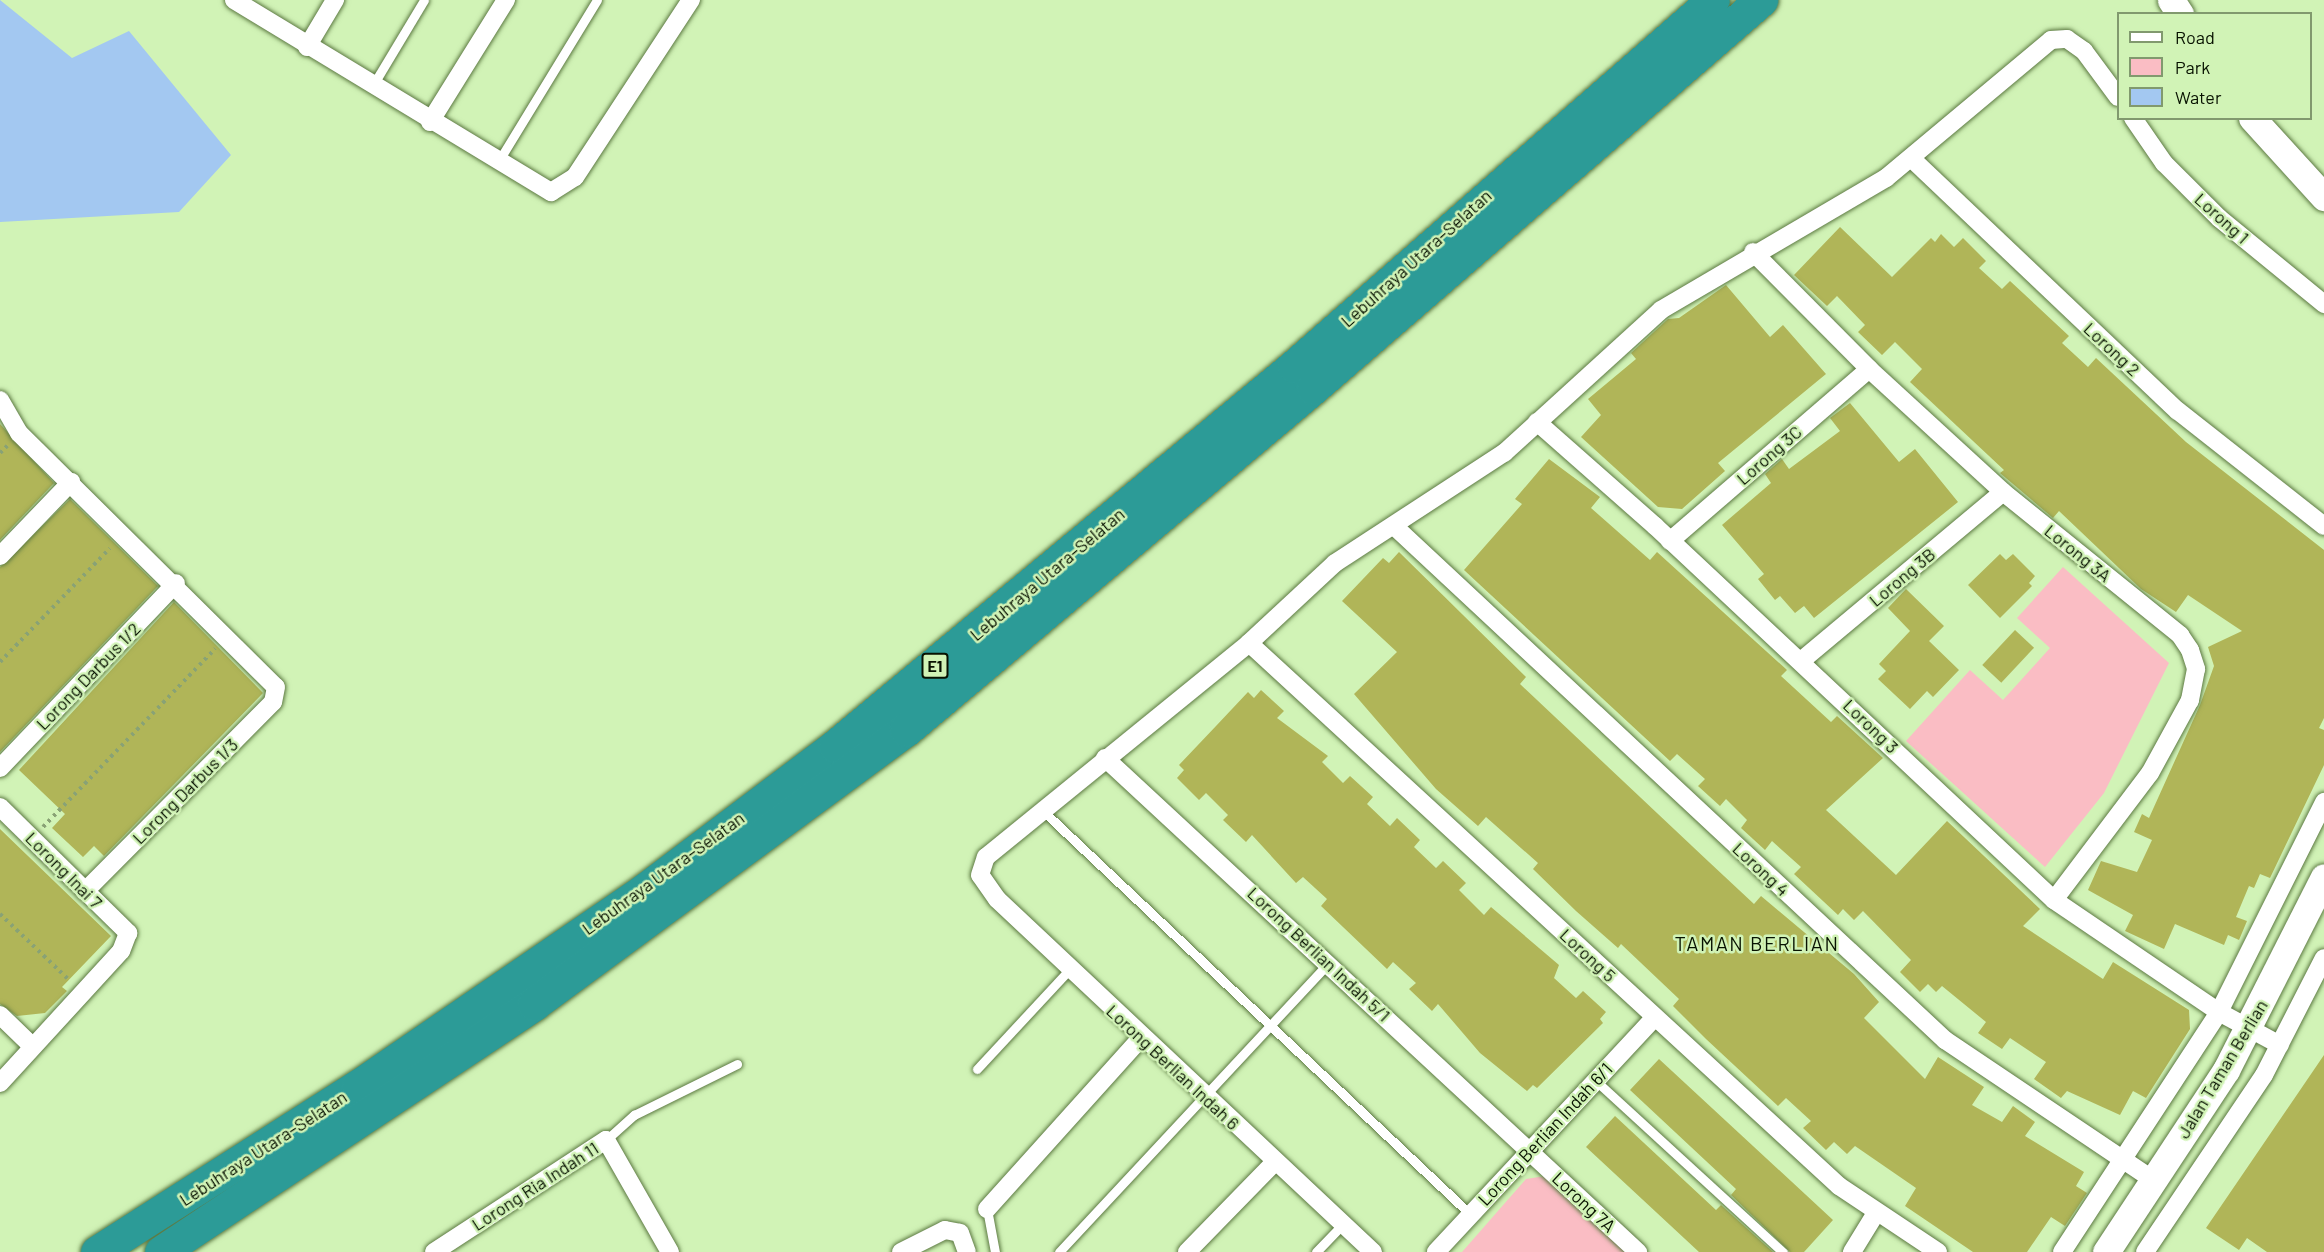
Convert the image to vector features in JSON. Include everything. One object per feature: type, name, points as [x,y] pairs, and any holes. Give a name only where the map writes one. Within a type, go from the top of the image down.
[{"type":"highway","name":"Lebuhraya Utara–Selatan","points":[[97,1252],[358,1086],[644,890],[835,747],[1285,374],[1713,0]]},
{"type":"highway","name":"Lebuhraya Utara–Selatan","points":[[161,1252],[543,997],[889,744],[1304,396],[1761,0]]},
{"type":"street","points":[[307,47],[335,0]]},
{"type":"street","points":[[430,122],[506,0]]},
{"type":"street","points":[[244,3],[307,47],[543,190],[567,186],[692,0]]},
{"type":"street","points":[[1042,810],[1249,643],[1335,563],[1492,462],[1661,310],[1753,252],[1912,159],[2051,40],[2067,39],[2084,51],[2117,96]]},
{"type":"street","name":"Lorong 1","points":[[2134,120],[2164,163],[2212,212],[2324,304]]},
{"type":"street","points":[[2254,120],[2324,197]]},
{"type":"street","name":"Lorong 2","points":[[1912,159],[2178,411],[2324,525]]},
{"type":"street","name":"Lorong 3A","points":[[1753,252],[1869,369],[2003,492],[2180,635],[2196,669],[2190,700],[2150,773],[2054,900]]},
{"type":"street","name":"Lorong 3C","points":[[1670,540],[1869,369]]},
{"type":"street","points":[[0,400],[19,433],[229,634]]},
{"type":"street","name":"Lorong 3","points":[[1537,422],[1801,661],[2054,900],[2220,1012],[2280,1045]]},
{"type":"street","points":[[0,556],[70,482]]},
{"type":"street","name":"Lorong 3B","points":[[1801,661],[2003,492]]},
{"type":"street","name":"Lorong 4","points":[[1394,526],[1929,1026],[2123,1162],[2153,1180]]},
{"type":"street","name":"Lorong Darbus 1/2","points":[[0,768],[176,583]]},
{"type":"street","name":"Lorong Darbus 1/3","points":[[85,891],[273,702],[276,687],[229,634]]},
{"type":"street","name":"Lorong 5","points":[[1249,643],[1839,1186],[1876,1213],[1938,1252]]},
{"type":"street","name":"Lorong Berlian Indah 5/1","points":[[1105,758],[1329,962],[1531,1152]]},
{"type":"street","points":[[2062,1252],[2220,1012],[2324,802]]},
{"type":"street","name":"Lorong Inai 7","points":[[0,807],[128,933],[121,951],[82,992]]},
{"type":"street","name":"Lorong Berlian Indah 6","points":[[1042,810],[986,857],[980,875],[1069,969],[1274,1163],[1373,1252]]},
{"type":"street","name":"Jalan Taman Berlian","points":[[2106,1252],[2249,1029],[2324,877]]},
{"type":"street","points":[[2145,1252],[2280,1045],[2324,958]]},
{"type":"street","points":[[0,1083],[82,992]]},
{"type":"street","points":[[0,1016],[32,1046]]},
{"type":"street","name":"Lorong Berlian Indah 6/1","points":[[1436,1252],[1655,1017]]},
{"type":"street","points":[[987,1209],[1141,1038]]},
{"type":"street","points":[[606,1140],[670,1252]]},
{"type":"street","name":"Lorong Ria Indah 11","points":[[434,1252],[462,1244],[606,1140]]},
{"type":"street","name":"Lorong 7A","points":[[1531,1152],[1638,1252]]},
{"type":"street","points":[[1187,1252],[1274,1163]]},
{"type":"street","points":[[1852,1252],[1876,1213]]},
{"type":"street","points":[[901,1252],[945,1230],[960,1233],[967,1252]]},
{"type":"lane","points":[[371,87],[424,0]]},
{"type":"lane","points":[[497,164],[597,0]]},
{"type":"lane","points":[[1042,810],[1470,1214]]},
{"type":"lane","points":[[1059,1252],[1329,962]]},
{"type":"lane","points":[[977,1070],[1069,969]]},
{"type":"lane","points":[[606,1140],[634,1115],[737,1064]]},
{"type":"lane","points":[[1595,1080],[1783,1252]]},
{"type":"lane","points":[[987,1209],[995,1252]]},
{"type":"lane","points":[[1316,1252],[1343,1224]]},
{"type":"path","points":[[0,662],[125,533]]},
{"type":"path","points":[[32,838],[229,634]]},
{"type":"path","points":[[0,914],[82,992]]},
{"type":"green space","points":[[2063,567],[2169,663],[2104,793],[2045,867],[1906,741],[1970,670],[2003,700],[2050,648],[2017,618]]},
{"type":"green space","points":[[1552,1175],[1633,1252],[1462,1252],[1526,1179]]},
{"type":"water","points":[[0,0],[72,58],[129,31],[231,155],[179,212],[0,222]]},
{"type":"building","points":[[1840,227],[1892,277],[1931,238],[1935,242],[1941,234],[1954,247],[1963,238],[1986,261],[1979,268],[2002,289],[2010,281],[2069,336],[2062,343],[2088,367],[2096,358],[2186,442],[2324,550],[2324,718],[2319,728],[2324,730],[2324,765],[2270,878],[2260,874],[2254,888],[2249,886],[2236,917],[2247,921],[2239,940],[2228,935],[2224,945],[2175,924],[2164,949],[2125,931],[2133,915],[2088,890],[2101,861],[2137,872],[2152,840],[2134,832],[2142,814],[2149,818],[2200,705],[2214,666],[2208,647],[2242,631],[2188,595],[2176,612],[2141,589],[2059,511],[2053,518],[2000,473],[2004,470],[1910,382],[1922,369],[1895,342],[1882,355],[1858,332],[1865,325],[1837,296],[1827,306],[1794,275]]},
{"type":"building","points":[[1726,285],[1770,337],[1783,325],[1826,374],[1718,463],[1725,471],[1682,509],[1658,507],[1581,437],[1601,415],[1588,399],[1636,359],[1631,353],[1668,319],[1679,318]]},
{"type":"building","points":[[1850,403],[1899,462],[1915,449],[1958,502],[1814,618],[1804,606],[1795,613],[1780,596],[1775,600],[1758,579],[1764,574],[1722,525],[1771,483],[1765,474],[1782,459],[1789,469],[1840,431],[1830,418]]},
{"type":"building","points":[[0,424],[54,483],[0,540]]},
{"type":"building","points":[[1549,459],[1600,497],[1591,508],[1650,560],[1657,552],[1787,670],[1781,676],[1831,722],[1837,716],[1883,758],[1826,810],[1896,875],[1947,821],[2040,909],[2023,926],[2103,979],[2113,962],[2189,1010],[2190,1029],[2146,1098],[2133,1091],[2120,1115],[2067,1091],[2061,1098],[2034,1079],[2046,1062],[2010,1038],[2002,1049],[1978,1033],[1986,1022],[1942,986],[1936,992],[1928,984],[1920,992],[1900,972],[1911,960],[1863,911],[1854,920],[1843,909],[1838,915],[1794,874],[1801,867],[1772,841],[1765,850],[1741,828],[1747,820],[1726,799],[1720,806],[1698,786],[1705,779],[1677,754],[1670,761],[1464,570],[1522,504],[1515,499]]},
{"type":"building","points":[[70,499],[158,586],[0,752],[0,567]]},
{"type":"building","points":[[1399,552],[1526,677],[1520,684],[1754,904],[1761,896],[1854,974],[1879,1002],[1864,1018],[1925,1079],[1938,1057],[1984,1087],[1972,1105],[2002,1122],[2013,1106],[2035,1122],[2025,1136],[2084,1172],[2076,1186],[2087,1193],[2065,1226],[2051,1217],[2027,1252],[1973,1252],[1905,1206],[1916,1188],[1855,1146],[1847,1154],[1834,1142],[1826,1150],[1803,1128],[1811,1121],[1786,1098],[1778,1106],[1706,1039],[1673,1006],[1679,999],[1621,944],[1618,948],[1576,911],[1533,869],[1538,863],[1486,817],[1478,826],[1436,789],[1354,694],[1397,652],[1342,601],[1383,558],[1389,563]]},
{"type":"building","points":[[2000,554],[2006,560],[2013,554],[2035,576],[2029,583],[2032,586],[2000,618],[1968,585]]},
{"type":"building","points":[[1906,589],[1944,626],[1929,641],[1959,670],[1933,697],[1927,691],[1910,709],[1878,679],[1886,671],[1879,664],[1910,631],[1888,608]]},
{"type":"building","points":[[174,602],[263,693],[104,856],[94,846],[83,857],[52,828],[65,814],[19,770]]},
{"type":"building","points":[[2015,630],[2034,648],[2001,683],[1982,665]]},
{"type":"building","points":[[1261,690],[1284,711],[1277,718],[1328,756],[1322,762],[1343,783],[1350,776],[1373,797],[1367,804],[1390,826],[1397,818],[1420,840],[1414,847],[1436,868],[1443,861],[1466,883],[1459,890],[1484,915],[1491,907],[1559,965],[1554,978],[1576,998],[1583,991],[1606,1012],[1600,1019],[1603,1023],[1537,1088],[1533,1085],[1527,1091],[1480,1053],[1438,1004],[1432,1011],[1409,989],[1416,983],[1393,962],[1387,969],[1321,906],[1327,899],[1303,877],[1296,883],[1252,835],[1246,842],[1223,820],[1228,815],[1206,793],[1199,800],[1177,778],[1184,770],[1179,765],[1248,692],[1254,698]]},
{"type":"building","points":[[0,829],[111,936],[62,987],[67,991],[45,1013],[17,1016],[0,1004]]},
{"type":"building","points":[[2324,1055],[2324,1252],[2267,1252],[2247,1238],[2239,1250],[2206,1228]]},
{"type":"building","points":[[1659,1059],[1833,1220],[1804,1252],[1790,1252],[1731,1195],[1736,1189],[1630,1090]]},
{"type":"building","points":[[1615,1116],[1716,1210],[1721,1205],[1773,1252],[1699,1252],[1586,1147]]},
{"type":"district","name":"TAMAN BERLIAN","points":[[1757,943]]}]
